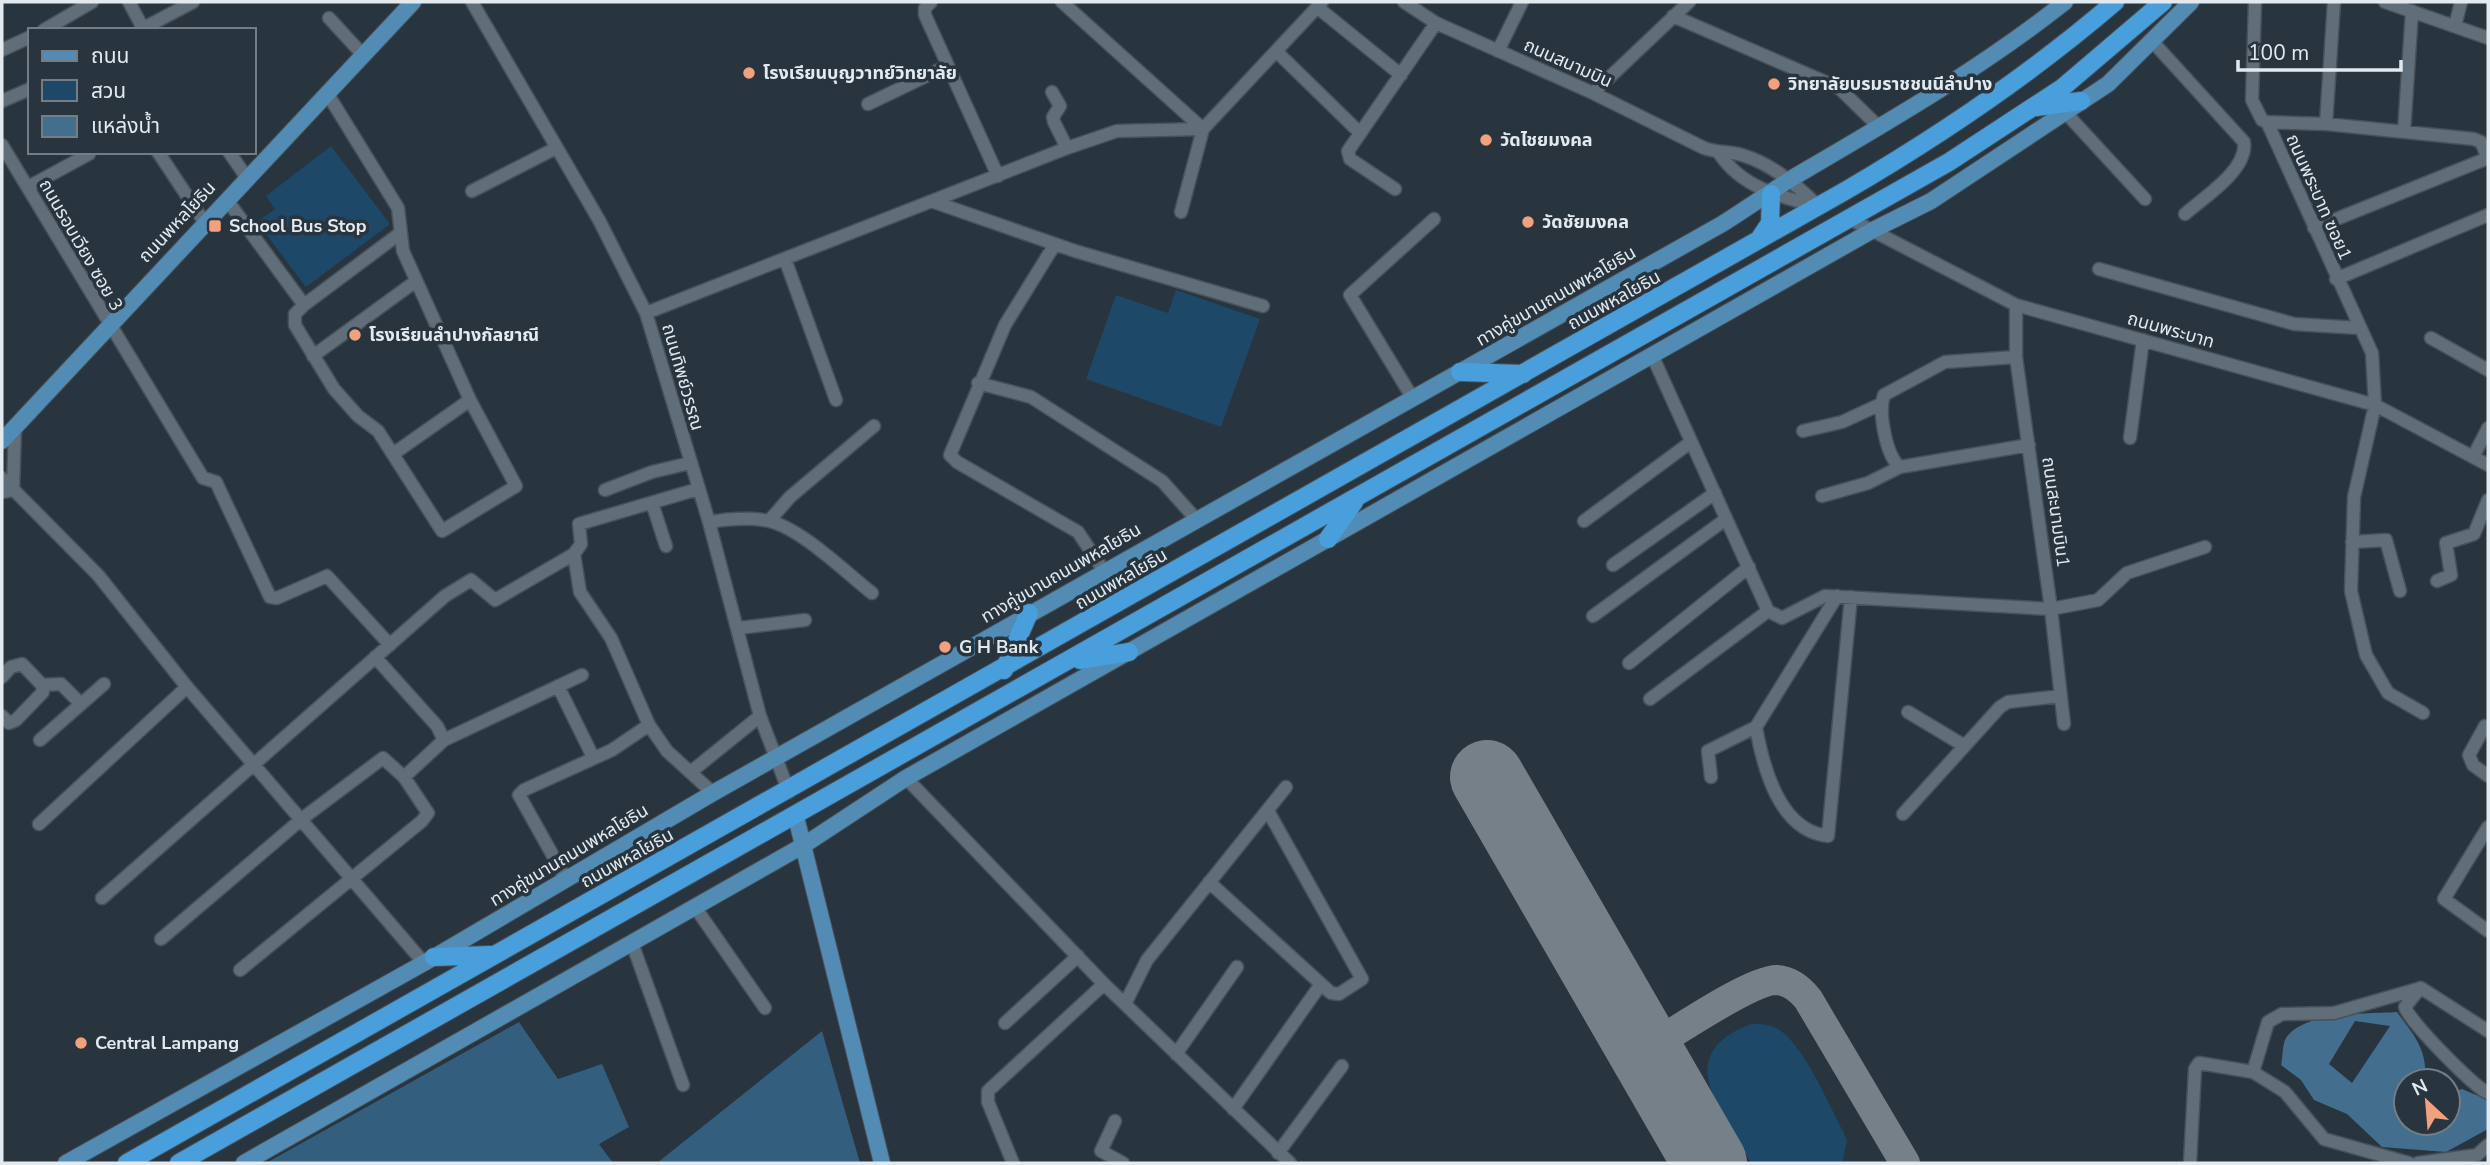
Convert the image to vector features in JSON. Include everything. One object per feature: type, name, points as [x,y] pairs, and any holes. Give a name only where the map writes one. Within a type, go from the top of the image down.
[{"type":"highway","name":"ถนนพหลโยธิน","points":[[127,1163],[789,792],[1907,155],[2050,58],[2115,2]]},
{"type":"highway","points":[[179,1163],[796,817],[1950,162],[2034,108],[2163,2]]},
{"type":"highway","points":[[2034,108],[2081,102]]},
{"type":"highway","points":[[1758,241],[1770,223],[1771,194]]},
{"type":"highway","points":[[1819,206],[1848,218]]},
{"type":"highway","points":[[1460,372],[1526,374]]},
{"type":"highway","points":[[1328,539],[1358,496]]},
{"type":"highway","points":[[1004,670],[1029,613]]},
{"type":"highway","points":[[1068,662],[1129,652]]},
{"type":"highway","points":[[789,792],[796,817]]},
{"type":"highway","points":[[429,960],[495,955]]},
{"type":"main road","name":"ถนนพหลโยธิน","points":[[2,441],[412,2]]},
{"type":"main road","name":"ทางคู่ขนานถนนพหลโยธิน","points":[[66,1163],[429,960],[713,793],[1771,194],[1791,179],[1880,128],[2009,46],[2065,2]]},
{"type":"main road","points":[[244,1163],[804,845],[906,778],[1873,230],[1931,201],[2108,83],[2191,2]]},
{"type":"main road","points":[[796,817],[882,1163]]},
{"type":"street","points":[[47,28],[92,2]]},
{"type":"street","points":[[129,2],[142,28]]},
{"type":"street","points":[[144,28],[193,2]]},
{"type":"street","name":"ถนนทิพย์วรรณ","points":[[472,2],[612,245],[646,313],[739,628],[760,716],[789,792]]},
{"type":"street","points":[[931,2],[925,8],[925,15],[998,176]]},
{"type":"street","points":[[1062,2],[1203,129]]},
{"type":"street","name":"ถนนสนามบิน","points":[[1404,2],[1436,23],[1719,153],[1740,154],[1791,179],[1819,206]]},
{"type":"street","points":[[1498,51],[1522,2]]},
{"type":"street","points":[[1593,93],[1689,2]]},
{"type":"street","name":"ถนนพระบาท ฃอย1","points":[[2255,2],[2252,100],[2262,120],[2267,122],[2371,354],[2375,405],[2354,497],[2351,591],[2366,655],[2388,693],[2423,713]]},
{"type":"street","points":[[2326,124],[2333,2]]},
{"type":"street","points":[[2385,2],[2488,38]]},
{"type":"street","points":[[2455,26],[2461,2]]},
{"type":"street","points":[[1181,212],[1203,129],[1319,4],[1401,75]]},
{"type":"street","points":[[2404,132],[2412,11]]},
{"type":"street","points":[[1673,16],[1839,88],[1880,128]]},
{"type":"street","points":[[329,18],[363,55]]},
{"type":"street","points":[[1395,190],[1350,159],[1349,151],[1359,132],[1436,23]]},
{"type":"street","points":[[2,50],[28,38]]},
{"type":"street","points":[[2152,41],[2244,142],[2245,152],[2237,166],[2185,214]]},
{"type":"street","points":[[1276,51],[1359,132]]},
{"type":"street","points":[[868,104],[947,66]]},
{"type":"street","points":[[2,101],[28,90]]},
{"type":"street","points":[[1052,92],[1060,106],[1054,121],[1067,148]]},
{"type":"street","points":[[327,93],[398,208],[399,234],[416,281],[470,400],[516,486],[442,531],[378,431],[358,416],[334,389],[295,325],[295,314],[304,305],[399,234]]},
{"type":"street","points":[[2065,112],[2144,199]]},
{"type":"street","points":[[2267,122],[2326,124],[2474,139],[2481,142],[2488,158],[2314,228]]},
{"type":"street","points":[[646,313],[1067,148],[1117,131],[1203,129]]},
{"type":"street","name":"ถนนรอบเวียง ซอย 3","points":[[2,145],[203,478],[216,482],[270,597],[277,598],[327,576],[390,645]]},
{"type":"street","points":[[472,191],[555,148]]},
{"type":"street","name":"ถนนสนามบิน","points":[[1719,153],[1729,168],[1771,194],[1819,206]]},
{"type":"street","points":[[27,187],[89,154]]},
{"type":"street","points":[[159,154],[205,223]]},
{"type":"street","points":[[230,154],[247,178]]},
{"type":"street","points":[[227,200],[304,305]]},
{"type":"street","points":[[934,202],[1055,244],[1264,306]]},
{"type":"street","points":[[2336,279],[2488,215]]},
{"type":"street","name":"ถนนพระบาท","points":[[1848,218],[2017,305],[2375,405],[2488,464]]},
{"type":"street","points":[[1412,397],[1350,295],[1434,219]]},
{"type":"street","points":[[1055,244],[1005,325],[950,449],[952,458],[1078,532],[1104,571]]},
{"type":"street","points":[[785,260],[836,400]]},
{"type":"street","points":[[2099,269],[2294,324],[2359,328]]},
{"type":"street","points":[[313,356],[416,281]]},
{"type":"street","name":"ถนนสะนามบิน1","points":[[2017,305],[2015,358],[2052,609],[2064,724]]},
{"type":"street","points":[[2431,338],[2488,369]]},
{"type":"street","points":[[2130,438],[2143,340]]},
{"type":"street","points":[[1652,355],[1768,611],[1782,618],[1825,596],[2052,609],[2098,600],[2127,573],[2205,547]]},
{"type":"street","points":[[1900,467],[1891,457],[1881,404],[1884,395],[1945,362],[2015,358]]},
{"type":"street","points":[[978,383],[1031,397],[1162,481],[1196,519]]},
{"type":"street","points":[[393,454],[470,400]]},
{"type":"street","points":[[1803,431],[1842,422],[1881,404]]},
{"type":"street","points":[[8,491],[15,426]]},
{"type":"street","points":[[769,522],[790,496],[874,426]]},
{"type":"street","points":[[2473,457],[2488,428]]},
{"type":"street","points":[[1584,521],[1691,442]]},
{"type":"street","points":[[1822,496],[1868,483],[1900,467],[2029,445]]},
{"type":"street","points":[[605,490],[652,472],[690,463]]},
{"type":"street","points":[[2,478],[8,491],[98,575],[187,687],[253,764],[429,960]]},
{"type":"street","points":[[102,898],[445,596],[471,580],[495,600],[574,554],[581,544],[579,524],[698,489]]},
{"type":"street","points":[[1613,565],[1715,493]]},
{"type":"street","points":[[2437,581],[2451,575],[2446,543],[2474,534],[2488,500]]},
{"type":"street","points":[[652,503],[666,545]]},
{"type":"street","points":[[1593,616],[1727,519]]},
{"type":"street","points":[[709,522],[769,522],[811,546],[872,593]]},
{"type":"street","points":[[2352,542],[2386,540],[2400,591]]},
{"type":"street","points":[[574,554],[580,592],[611,638],[649,725],[667,751],[713,793]]},
{"type":"street","points":[[1629,663],[1749,568]]},
{"type":"street","points":[[1712,777],[1708,751],[1756,727],[1837,596]]},
{"type":"street","points":[[1756,727],[1765,769],[1785,808],[1811,831],[1828,835],[1851,597]]},
{"type":"street","points":[[1650,699],[1768,611]]},
{"type":"street","points":[[739,628],[805,620]]},
{"type":"street","points":[[375,657],[437,726],[444,740]]},
{"type":"street","points":[[2,675],[11,667],[22,664],[43,685],[43,692],[16,720],[9,723],[2,716]]},
{"type":"street","points":[[404,777],[444,740],[582,675]]},
{"type":"street","points":[[43,685],[61,684],[81,704]]},
{"type":"street","points":[[40,740],[104,684]]},
{"type":"street","points":[[558,686],[593,757]]},
{"type":"street","points":[[39,824],[187,687]]},
{"type":"street","points":[[1903,814],[1963,745],[2008,702],[2061,696]]},
{"type":"street","points":[[1908,712],[1963,745]]},
{"type":"street","points":[[692,771],[760,716]]},
{"type":"street","points":[[566,878],[519,795],[612,750],[649,725]]},
{"type":"street","points":[[2486,726],[2469,755],[2473,765],[2488,776]]},
{"type":"street","points":[[161,939],[303,818],[383,758],[404,777],[428,813],[422,821],[240,970]]},
{"type":"street","points":[[906,778],[1104,984],[1290,1163]]},
{"type":"street","points":[[1125,1004],[1147,960],[1286,787]]},
{"type":"street","points":[[1209,882],[1335,995],[1360,982],[1362,975],[1268,811]]},
{"type":"street","points":[[2487,832],[2444,900],[2488,931]]},
{"type":"street","points":[[695,907],[765,1008]]},
{"type":"street","points":[[632,943],[683,1085]]},
{"type":"street","points":[[1005,1023],[1078,956]]},
{"type":"street","points":[[1176,1054],[1237,967]]},
{"type":"street","points":[[1013,1163],[988,1102],[988,1090],[1104,984]]},
{"type":"street","points":[[1233,1109],[1321,984]]},
{"type":"street","points":[[2253,1072],[2268,1022],[2273,1018],[2282,1014],[2334,1013],[2421,988],[2488,1031]]},
{"type":"street","points":[[2421,988],[2405,1007],[2407,1015],[2425,1037],[2444,1051],[2480,1090],[2488,1093]]},
{"type":"street","points":[[2190,1163],[2195,1069],[2199,1063],[2253,1072],[2285,1092],[2324,1139],[2409,1163]]},
{"type":"street","points":[[1278,1153],[1342,1066]]},
{"type":"street","points":[[1115,1121],[1101,1151],[1123,1163]]},
{"type":"street","points":[[2418,1163],[2477,1155],[2488,1145]]},
{"type":"green space","points":[[331,146],[390,224],[306,287],[257,222],[275,209],[266,196]]},
{"type":"green space","points":[[1176,290],[1260,319],[1221,427],[1086,379],[1116,295],[1168,313]]},
{"type":"green space","points":[[1751,1024],[1768,1025],[1778,1029],[1788,1037],[1806,1061],[1847,1141],[1842,1163],[1751,1163],[1717,1105],[1710,1086],[1708,1068],[1712,1052],[1726,1037]]},
{"type":"shaded area","points":[[519,1022],[558,1079],[602,1064],[629,1127],[599,1144],[613,1163],[266,1163]]},
{"type":"shaded area","points":[[822,1031],[860,1163],[657,1163]]},
{"type":"water","points":[[2397,1012],[2422,1051],[2425,1067],[2392,1067],[2392,1137],[2462,1137],[2462,1089],[2488,1100],[2488,1129],[2446,1152],[2382,1147],[2347,1114],[2314,1100],[2301,1080],[2281,1065],[2286,1038],[2295,1029],[2321,1018]],"holes":[[[2355,1021],[2390,1026],[2352,1083],[2329,1064]]]},
{"type":"taxiway","points":[[1644,1051],[1749,989],[1765,982],[1787,982],[1808,999],[1905,1163]]},
{"type":"runway","points":[[1487,777],[1710,1163]]},
{"type":"place","name":"โรงเรียนบุญวาทย์วิทยาลัย","points":[[749,73]]},
{"type":"place","name":"วิทยาลัยบรมราชชนนีลำปาง","points":[[1774,84]]},
{"type":"place","name":"วัดไชยมงคล","points":[[1486,140]]},
{"type":"place","name":"วัดชัยมงคล","points":[[1528,222]]},
{"type":"place","name":"School Bus Stop","points":[[215,226]]},
{"type":"place","name":"โรงเรียนลำปางกัลยาณี","points":[[355,335]]},
{"type":"place","name":"G H Bank","points":[[945,647]]},
{"type":"place","name":"Central Lampang","points":[[81,1043]]}]
